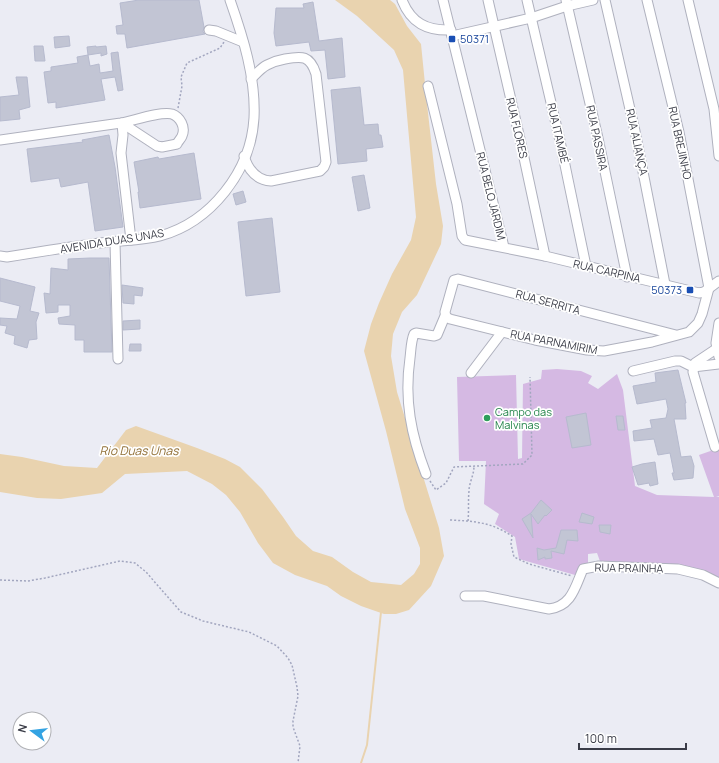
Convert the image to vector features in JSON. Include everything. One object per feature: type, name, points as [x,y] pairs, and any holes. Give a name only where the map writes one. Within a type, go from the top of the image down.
[{"type":"street","name":"AVENIDA DUAS UNAS","points":[[0,256],[7,257],[153,237],[184,227],[218,200],[231,183],[241,164],[251,138],[254,118],[251,79],[244,42],[230,0]]},
{"type":"street","points":[[402,0],[408,12],[419,24],[451,33],[493,27],[531,18],[566,3],[593,0]]},
{"type":"street","name":"RUA BELO JARDIM","points":[[428,86],[457,204],[462,236],[468,241],[504,247],[443,0]]},
{"type":"street","name":"RUA FLORES","points":[[488,0],[545,256]]},
{"type":"street","name":"RUA ITAMBÉ","points":[[527,0],[560,141],[586,266]]},
{"type":"street","name":"RUA ALIANÇA","points":[[605,0],[635,131],[665,284]]},
{"type":"street","name":"RUA BREJINHO","points":[[647,0],[679,132],[709,288]]},
{"type":"street","points":[[688,0],[714,109],[719,156]]},
{"type":"street","name":"RUA PASSIRA","points":[[566,3],[598,138],[627,277]]},
{"type":"street","points":[[209,30],[228,35],[244,42]]},
{"type":"street","points":[[244,156],[252,171],[264,181],[271,182],[320,171],[326,162],[316,74],[310,61],[300,57],[268,64],[251,79]]},
{"type":"street","points":[[0,140],[122,122],[162,114],[176,116],[181,122],[183,130],[182,136],[177,144],[162,147],[157,146],[122,122]]},
{"type":"street","points":[[122,122],[123,135],[121,154],[131,240]]},
{"type":"street","points":[[115,242],[118,359]]},
{"type":"street","name":"RUA CARPINA","points":[[504,247],[699,293],[704,292],[709,288]]},
{"type":"street","name":"RUA SERRITA","points":[[445,314],[454,280],[458,279],[676,335]]},
{"type":"street","points":[[709,288],[719,281]]},
{"type":"street","name":"RUA PARNAMIRIM","points":[[445,314],[450,319],[502,332],[576,349],[604,351],[652,342],[689,332],[698,323],[709,288]]},
{"type":"street","points":[[426,474],[413,436],[407,395],[407,381],[414,334],[437,336],[445,314]]},
{"type":"street","points":[[715,447],[693,372],[693,366],[698,360],[718,353],[716,343],[719,323]]},
{"type":"street","points":[[471,373],[502,332]]},
{"type":"street","points":[[633,371],[675,361],[681,361],[693,366],[719,364]]},
{"type":"street","name":"RUA PRAINHA","points":[[465,596],[484,596],[550,609],[557,608],[562,606],[571,597],[583,569],[599,566],[678,569],[703,575],[719,583]]},
{"type":"path","points":[[176,116],[182,86],[181,77],[187,63],[220,48],[228,35]]},
{"type":"path","points":[[426,474],[436,490],[446,483],[454,467],[523,464],[532,455],[530,377]]},
{"type":"path","points":[[468,521],[470,501],[468,490],[474,474],[474,466]]},
{"type":"path","points":[[450,520],[476,521],[502,530],[512,536],[511,544],[514,557],[529,564],[579,578]]},
{"type":"path","points":[[0,580],[28,581],[120,561],[135,563],[146,572],[181,612],[203,621],[249,632],[277,646],[292,665],[297,687],[298,696],[293,727],[300,746],[298,763]]},
{"type":"shaded area","points":[[557,369],[581,371],[592,376],[588,383],[598,389],[617,374],[623,390],[635,486],[657,495],[714,497],[699,455],[719,448],[719,496],[716,497],[719,497],[719,579],[702,571],[601,564],[597,553],[588,554],[588,565],[581,568],[575,575],[519,559],[515,537],[495,524],[499,514],[484,504],[486,461],[459,461],[457,377],[516,375],[518,459],[522,458],[523,384],[541,379],[542,370]]},
{"type":"water","name":"Rio Duas Unas","points":[[335,0],[390,0],[395,4],[407,26],[421,44],[436,184],[443,226],[441,244],[417,295],[402,312],[393,334],[391,356],[397,392],[439,528],[444,556],[431,586],[409,610],[396,614],[384,614],[361,606],[341,596],[327,586],[295,575],[273,563],[258,543],[240,512],[226,495],[212,484],[187,471],[125,474],[102,493],[61,499],[37,498],[0,492],[0,454],[64,466],[97,468],[126,430],[136,426],[225,459],[240,467],[262,489],[296,536],[313,551],[332,557],[353,572],[371,582],[401,585],[414,574],[420,564],[420,548],[405,509],[386,431],[364,351],[371,324],[379,303],[392,274],[411,240],[416,217],[403,70],[394,50],[357,16]]},
{"type":"building","points":[[139,0],[199,0],[204,27],[203,32],[205,34],[127,48],[125,34],[117,34],[116,26],[123,25],[120,3]]},
{"type":"building","points":[[313,2],[319,41],[342,38],[345,77],[328,79],[325,50],[311,51],[309,42],[276,46],[274,33],[276,8],[304,8],[303,4]]},
{"type":"building","points":[[69,36],[70,46],[55,48],[54,37]]},
{"type":"building","points":[[34,46],[43,46],[45,61],[35,61]]},
{"type":"building","points":[[106,46],[107,54],[101,56],[101,53],[88,55],[87,47]]},
{"type":"building","points":[[118,52],[123,90],[118,91],[115,77],[101,79],[105,100],[56,108],[56,102],[48,103],[44,72],[51,71],[51,67],[78,63],[77,57],[88,55],[90,66],[99,64],[100,73],[113,71],[111,53]]},
{"type":"building","points":[[16,77],[27,77],[30,107],[19,110],[20,119],[0,121],[0,97],[19,95]]},
{"type":"building","points":[[360,87],[364,125],[378,124],[379,135],[381,135],[383,147],[366,149],[367,161],[338,164],[331,90]]},
{"type":"building","points":[[109,135],[123,227],[95,231],[88,182],[61,187],[59,178],[31,182],[27,149],[83,142],[82,140]]},
{"type":"building","points":[[194,153],[201,199],[140,208],[134,162],[158,157],[159,159]]},
{"type":"building","points":[[364,175],[370,208],[358,211],[352,177]]},
{"type":"building","points":[[243,191],[246,202],[236,205],[233,194]]},
{"type":"building","points":[[272,218],[280,292],[246,296],[238,222]]},
{"type":"building","points":[[109,258],[112,352],[84,352],[84,340],[75,340],[75,325],[59,324],[58,318],[70,316],[70,305],[58,305],[58,312],[46,313],[44,293],[50,294],[51,268],[68,270],[68,259]]},
{"type":"building","points":[[0,278],[35,287],[30,311],[39,313],[36,322],[37,339],[29,340],[27,348],[14,344],[15,336],[5,333],[7,326],[0,325],[0,318],[17,319],[20,306],[0,301]]},
{"type":"building","points":[[122,285],[143,288],[142,296],[134,295],[134,304],[123,303]]},
{"type":"building","points":[[140,320],[140,329],[123,330],[123,321]]},
{"type":"building","points":[[130,344],[141,344],[141,351],[129,351]]},
{"type":"building","points":[[678,370],[686,403],[686,419],[674,419],[681,457],[691,456],[694,466],[693,478],[674,480],[670,453],[658,455],[654,439],[634,441],[633,431],[652,428],[650,420],[666,418],[668,409],[666,399],[637,404],[633,386],[656,382],[655,373]]},
{"type":"building","points":[[586,413],[591,445],[572,448],[566,417]]},
{"type":"building","points":[[616,416],[623,416],[625,430],[618,430]]},
{"type":"building","points":[[655,462],[658,484],[650,486],[649,483],[638,485],[632,467]]},
{"type":"building","points":[[541,500],[552,510],[546,516],[545,515],[538,524],[531,514],[533,538],[522,519],[531,513]]},
{"type":"building","points":[[582,513],[594,517],[592,524],[579,522]]},
{"type":"building","points":[[599,525],[611,525],[610,534],[600,532]]},
{"type":"building","points":[[561,530],[577,530],[578,541],[567,540],[564,554],[551,551],[552,558],[545,559],[545,557],[538,560],[537,548],[544,550],[556,548]]},
{"type":"waterway","points":[[361,763],[367,745],[381,612]]},
{"type":"place","name":"50371","points":[[452,39]]},
{"type":"place","name":"50373","points":[[690,290]]},
{"type":"place","name":"Campo das Malvinas","points":[[487,418]]}]
